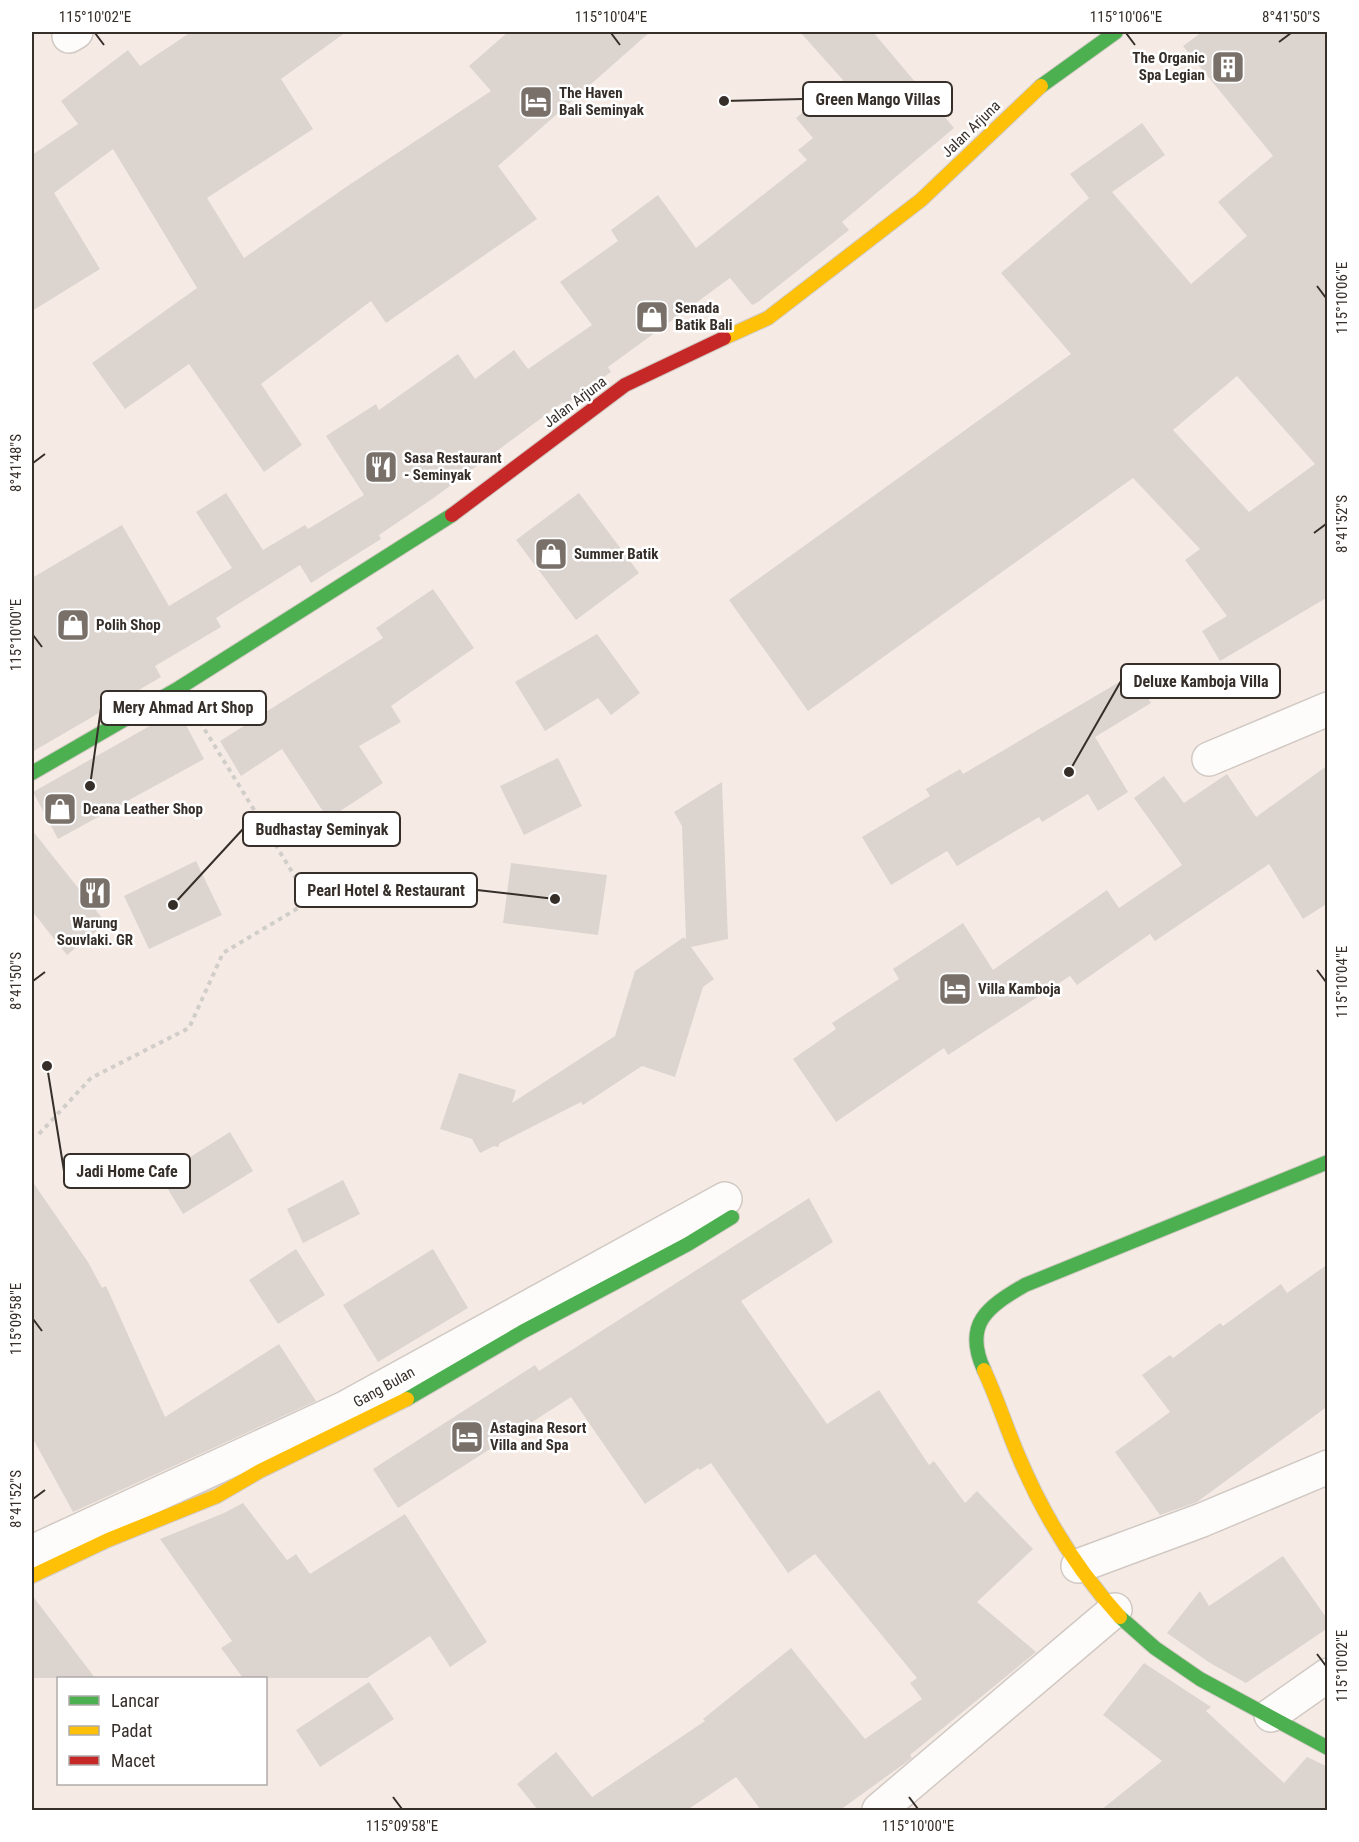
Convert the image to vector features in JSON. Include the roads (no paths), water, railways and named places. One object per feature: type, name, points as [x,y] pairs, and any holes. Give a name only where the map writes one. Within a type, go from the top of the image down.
[{"type":"street","name":"Jalan Arjuna","points":[[32,773],[179,688],[439,525],[625,385],[768,318],[921,200],[1034,91],[1116,32]]},
{"type":"street","points":[[1209,759],[1328,710]]},
{"type":"street","points":[[1328,1162],[1025,1285],[995,1302],[980,1321],[975,1341],[1000,1413],[1039,1502],[1078,1566],[1115,1610],[1146,1640],[1187,1670],[1328,1748]]},
{"type":"street","points":[[32,1576],[108,1540],[217,1496],[260,1471],[392,1408],[522,1332],[688,1244],[728,1208]]},
{"type":"street","name":"Gang Bulan","points":[[32,1552],[345,1408],[728,1208]]},
{"type":"street","points":[[1078,1566],[1202,1520],[1328,1467]]},
{"type":"street","points":[[879,1810],[1115,1610]]},
{"type":"street","points":[[1271,1715],[1328,1675]]},
{"type":"place","name":"The Organic Spa Legian","points":[[1228,67]]},
{"type":"place","name":"Green Mango Villas","points":[[724,101]]},
{"type":"place","name":"The Haven Bali Seminyak","points":[[536,102]]},
{"type":"place","name":"Senada Batik Bali","points":[[652,317]]},
{"type":"place","name":"Sasa Restaurant - Seminyak","points":[[381,467]]},
{"type":"place","name":"Summer Batik","points":[[551,554]]},
{"type":"place","name":"Polih Shop","points":[[73,625]]},
{"type":"place","name":"Deluxe Kamboja Villa","points":[[1069,772]]},
{"type":"place","name":"Mery Ahmad Art Shop","points":[[90,786]]},
{"type":"place","name":"Deana Leather Shop","points":[[60,809]]},
{"type":"place","name":"Warung Souvlaki. GR","points":[[95,893]]},
{"type":"place","name":"Pearl Hotel & Restaurant","points":[[555,899]]},
{"type":"place","name":"Budhastay Seminyak","points":[[173,905]]},
{"type":"place","name":"Villa Kamboja","points":[[955,989]]},
{"type":"place","name":"Jadi Home Cafe","points":[[47,1066]]},
{"type":"place","name":"Astagina Resort Villa and Spa","points":[[467,1437]]}]
